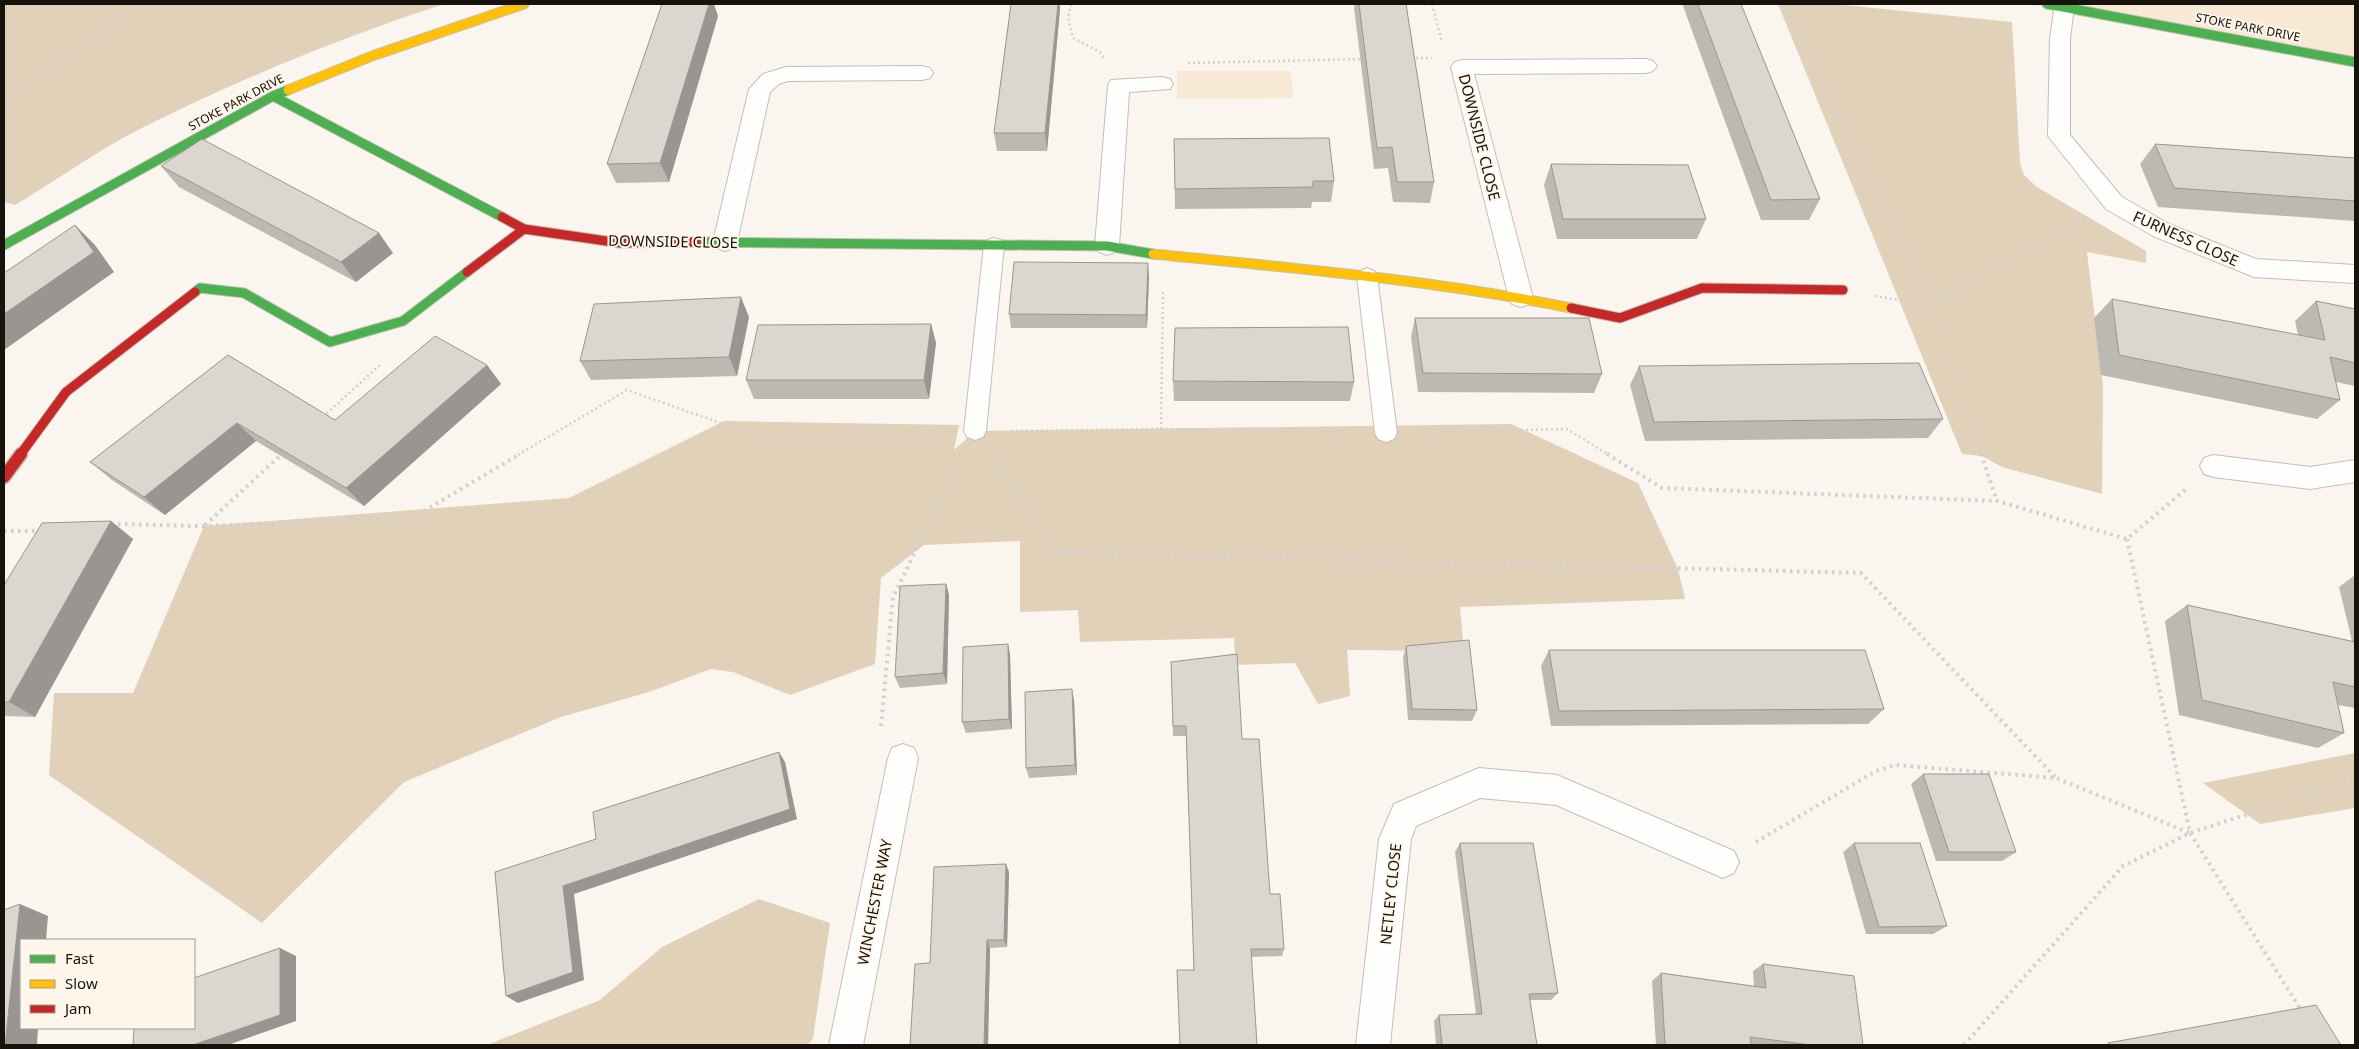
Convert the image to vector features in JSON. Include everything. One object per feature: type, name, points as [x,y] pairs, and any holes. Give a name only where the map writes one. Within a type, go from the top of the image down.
[{"type":"street","name":"STOKE PARK DRIVE","points":[[4,246],[273,96],[372,56],[524,4]]},
{"type":"street","name":"STOKE PARK DRIVE","points":[[2056,5],[2355,62]]},
{"type":"street","name":"FURNESS CLOSE","points":[[2056,5],[2060,39],[2059,136],[2114,203],[2161,230],[2254,268],[2355,274]]},
{"type":"street","name":"DOWNSIDE CLOSE","points":[[1521,298],[1456,62],[1646,66]]},
{"type":"street","points":[[725,242],[760,89],[771,78],[786,74],[922,73]]},
{"type":"street","points":[[1107,246],[1119,85],[1162,84]]},
{"type":"street","name":"DOWNSIDE CLOSE","points":[[273,96],[524,229],[620,243],[725,242],[1107,246],[1163,256],[1367,276],[1521,298],[1620,318],[1702,288],[1843,290]]},
{"type":"street","points":[[4,477],[66,392],[200,288],[244,293],[330,342],[403,321],[524,229]]},
{"type":"street","points":[[2213,466],[2310,478],[2355,471]]},
{"type":"street","name":"WINCHESTER WAY","points":[[846,1045],[903,758]]},
{"type":"street","name":"NETLEY CLOSE","points":[[1373,1045],[1395,839],[1405,815],[1479,782],[1556,790],[1723,862]]},
{"type":"lane","points":[[975,431],[994,245]]},
{"type":"lane","points":[[1367,276],[1386,432]]},
{"type":"path","points":[[4,101],[104,33],[134,4]]},
{"type":"path","points":[[1071,4],[1069,5],[1068,18],[1073,38],[1100,52],[1119,85]]},
{"type":"path","points":[[1432,4],[1440,38],[1456,62]]},
{"type":"path","points":[[1784,4],[1930,305],[1997,501]]},
{"type":"path","points":[[1403,58],[1456,62]]},
{"type":"path","points":[[1162,84],[1175,63],[1366,59]]},
{"type":"path","points":[[1843,290],[1930,305],[2114,203]]},
{"type":"path","points":[[1160,429],[1163,256]]},
{"type":"path","points":[[322,418],[389,357],[394,323]]},
{"type":"path","points":[[107,524],[204,526],[412,518],[627,390],[749,432],[1160,429],[1386,432],[1567,429],[1662,488],[1997,501],[2127,539]]},
{"type":"path","points":[[903,758],[880,728],[893,597],[975,431]]},
{"type":"path","points":[[975,431],[1054,552],[1861,573],[2056,778]]},
{"type":"path","points":[[204,526],[285,452]]},
{"type":"path","points":[[2127,539],[2213,466]]},
{"type":"path","points":[[4,531],[42,531]]},
{"type":"path","points":[[2127,539],[2190,833],[2302,1013]]},
{"type":"path","points":[[1723,862],[1876,770],[1896,765],[2056,778],[2190,833]]},
{"type":"path","points":[[1964,1045],[2123,866],[2190,833],[2355,779]]},
{"type":"shaded area","points":[[4,4],[444,4],[328,45],[215,93],[142,128],[15,205],[4,202]]},
{"type":"shaded area","points":[[1778,4],[1834,4],[2012,22],[2020,163],[2024,175],[2037,187],[2146,251],[2146,263],[2087,252],[2103,386],[2102,494],[2002,467],[1982,456],[1962,454]]},
{"type":"shaded area","points":[[2025,4],[2355,4],[2355,62],[2354,62]]},
{"type":"shaded area","points":[[1177,71],[1291,71],[1293,98],[1177,99]]},
{"type":"shaded area","points":[[724,421],[959,425],[954,450],[975,431],[1511,424],[1638,483],[1678,569],[1685,599],[1460,607],[1464,651],[1347,650],[1350,696],[1318,704],[1295,663],[1236,665],[1234,638],[1080,642],[1078,610],[1020,612],[1020,541],[924,545],[881,578],[875,664],[790,695],[733,672],[711,669],[649,692],[561,717],[404,782],[262,923],[49,775],[54,693],[133,693],[204,526],[569,498]]},
{"type":"shaded area","points":[[2355,753],[2355,808],[2260,824],[2203,783]]},
{"type":"shaded area","points":[[759,899],[830,923],[813,1038],[808,1045],[487,1045],[600,1000],[662,947]]},
{"type":"building","points":[[662,4],[709,4],[660,163],[607,164]]},
{"type":"building","points":[[1011,4],[1058,4],[1045,133],[994,133]]},
{"type":"building","points":[[1359,4],[1406,4],[1434,182],[1397,182],[1392,147],[1377,148]]},
{"type":"building","points":[[1698,4],[1741,4],[1820,199],[1771,200]]},
{"type":"building","points":[[1329,138],[1334,181],[1313,181],[1313,187],[1175,189],[1174,139]]},
{"type":"building","points":[[202,139],[379,233],[341,262],[161,166]]},
{"type":"building","points":[[2155,144],[2355,158],[2355,201],[2174,188]]},
{"type":"building","points":[[1551,164],[1688,165],[1706,219],[1563,219]]},
{"type":"building","points":[[75,225],[94,252],[4,314],[4,273]]},
{"type":"building","points":[[1014,262],[1148,263],[1146,315],[1009,314]]},
{"type":"building","points":[[741,297],[729,357],[580,361],[594,304]]},
{"type":"building","points":[[2112,299],[2325,340],[2316,301],[2355,309],[2355,363],[2330,357],[2340,400],[2119,355]]},
{"type":"building","points":[[1415,318],[1589,318],[1602,374],[1423,373]]},
{"type":"building","points":[[931,324],[924,380],[746,380],[758,325]]},
{"type":"building","points":[[1348,327],[1354,382],[1173,381],[1175,328]]},
{"type":"building","points":[[435,336],[487,365],[346,488],[237,423],[144,497],[90,462],[228,355],[335,420]]},
{"type":"building","points":[[1919,363],[1943,419],[1654,422],[1639,366]]},
{"type":"building","points":[[111,521],[9,702],[4,702],[4,585],[42,523]]},
{"type":"building","points":[[946,584],[943,673],[895,677],[900,586]]},
{"type":"building","points":[[2187,605],[2355,642],[2355,687],[2333,682],[2344,733],[2202,700]]},
{"type":"building","points":[[1469,640],[1477,710],[1412,709],[1406,646]]},
{"type":"building","points":[[1008,644],[1009,719],[962,722],[963,647]]},
{"type":"building","points":[[1549,650],[1865,650],[1884,709],[1559,711]]},
{"type":"building","points":[[1237,654],[1242,739],[1259,739],[1270,894],[1280,894],[1284,949],[1251,949],[1257,1045],[1180,1045],[1177,970],[1194,970],[1186,726],[1173,726],[1171,662]]},
{"type":"building","points":[[1072,689],[1075,765],[1026,768],[1025,692]]},
{"type":"building","points":[[779,752],[790,809],[563,886],[573,972],[506,996],[495,872],[596,839],[593,812]]},
{"type":"building","points":[[1923,774],[1989,774],[2016,852],[1949,852]]},
{"type":"building","points":[[1460,843],[1533,843],[1558,993],[1529,994],[1537,1045],[1442,1045],[1439,1015],[1482,1014]]},
{"type":"building","points":[[1854,843],[1920,843],[1947,926],[1879,927]]},
{"type":"building","points":[[1006,864],[1004,940],[987,940],[984,1045],[910,1045],[915,964],[930,963],[934,867]]},
{"type":"building","points":[[20,904],[5,1045],[4,1045],[4,910]]},
{"type":"building","points":[[280,948],[280,1015],[193,1045],[133,1045],[134,1029],[195,1029],[195,978]]},
{"type":"building","points":[[1763,964],[1854,976],[1863,1045],[1811,1045],[1750,1037],[1751,1045],[1665,1045],[1661,973],[1766,988]]},
{"type":"building","points":[[2316,1005],[2341,1045],[2109,1045],[2108,1043]]},
{"type":"traffic: fast","points":[[2047,4],[2355,62]]},
{"type":"traffic: fast","points":[[4,245],[273,96],[288,90]]},
{"type":"traffic: fast","points":[[273,96],[502,217]]},
{"type":"traffic: fast","points":[[696,242],[1107,246],[1153,254]]},
{"type":"traffic: fast","points":[[195,292],[200,288],[244,293],[330,342],[403,321],[467,272]]},
{"type":"traffic: slow","points":[[288,90],[372,56],[524,4]]},
{"type":"traffic: slow","points":[[1153,254],[1367,276],[1521,298],[1571,308]]},
{"type":"traffic: jam","points":[[502,217],[524,229],[620,243],[696,242]]},
{"type":"traffic: jam","points":[[467,272],[524,229]]},
{"type":"traffic: jam","points":[[1571,308],[1620,318],[1702,288],[1843,290]]},
{"type":"traffic: jam","points":[[4,477],[66,392],[195,292]]}]
